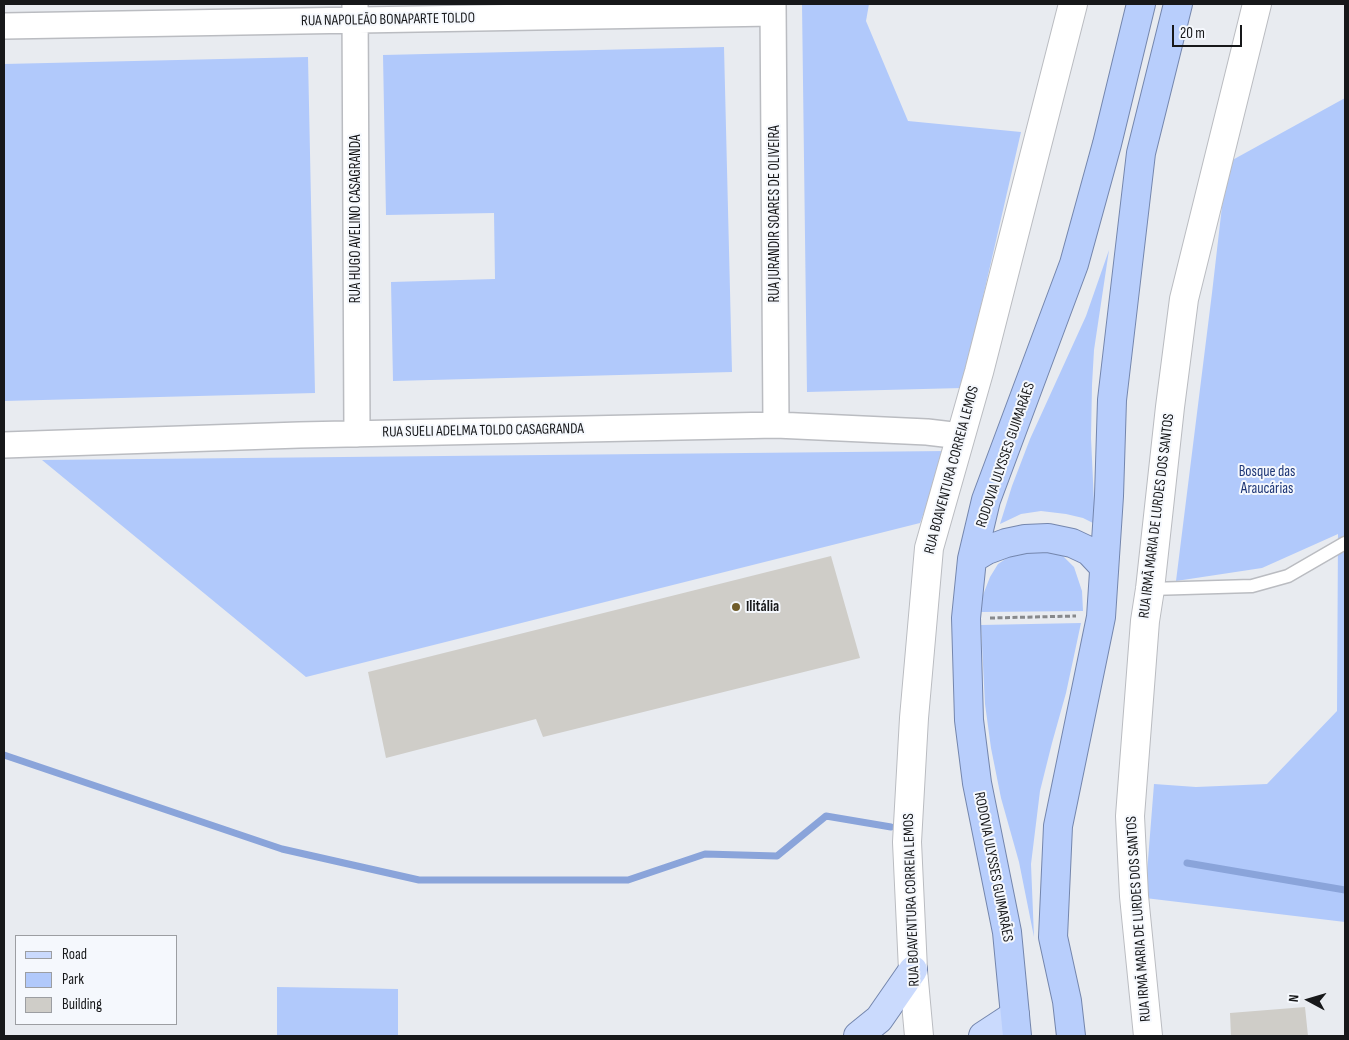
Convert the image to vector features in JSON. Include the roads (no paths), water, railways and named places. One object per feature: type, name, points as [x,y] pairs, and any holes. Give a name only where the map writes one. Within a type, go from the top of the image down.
[{"type":"highway","name":"RODOVIA ULYSSES GUIMARÃES","points":[[1016,1026],[1007,932],[977,783],[969,720],[966,618],[972,559],[986,500],[1074,264],[1107,144],[1141,4]]},
{"type":"highway","points":[[1071,1036],[1067,1001],[1052,937],[1058,826],[1100,617],[1109,496],[1112,400],[1140,163],[1178,4]]},
{"type":"highway","points":[[972,559],[1006,542],[1048,538],[1072,543],[1089,550],[1104,567]]},
{"type":"main road","points":[[858,1036],[879,1019],[913,970]]},
{"type":"main road","points":[[983,1036],[1016,1026]]},
{"type":"street","name":"RUA BOAVENTURA CORREIA LEMOS","points":[[919,1036],[913,970],[907,842],[914,718],[929,548],[962,436],[1073,4]]},
{"type":"street","name":"RUA IRMÃ MARIA DE LURDES DOS SANTOS","points":[[1148,1036],[1134,896],[1130,816],[1145,621],[1184,299],[1257,4]]},
{"type":"street","name":"RUA NAPOLEÃO BONAPARTE TOLDO","points":[[4,26],[355,12],[773,9]]},
{"type":"street","name":"RUA JURANDIR SOARES DE OLIVEIRA","points":[[773,9],[776,425]]},
{"type":"street","name":"RUA HUGO AVELINO CASAGRANDA","points":[[355,12],[357,434]]},
{"type":"street","name":"RUA SUELI ADELMA TOLDO CASAGRANDA","points":[[4,445],[357,434],[776,425],[927,432],[962,436]]},
{"type":"lane","points":[[1150,589],[1252,586],[1288,576],[1345,543]]},
{"type":"waterway","points":[[4,755],[282,849],[419,880],[628,880],[705,854],[777,856],[826,816],[891,827]]},
{"type":"waterway","points":[[1187,863],[1345,890]]},
{"type":"place","name":"Ilitália","points":[[736,607]]},
{"type":"park label","name":"Bosque das Araucárias","points":[[1267,480]]}]
